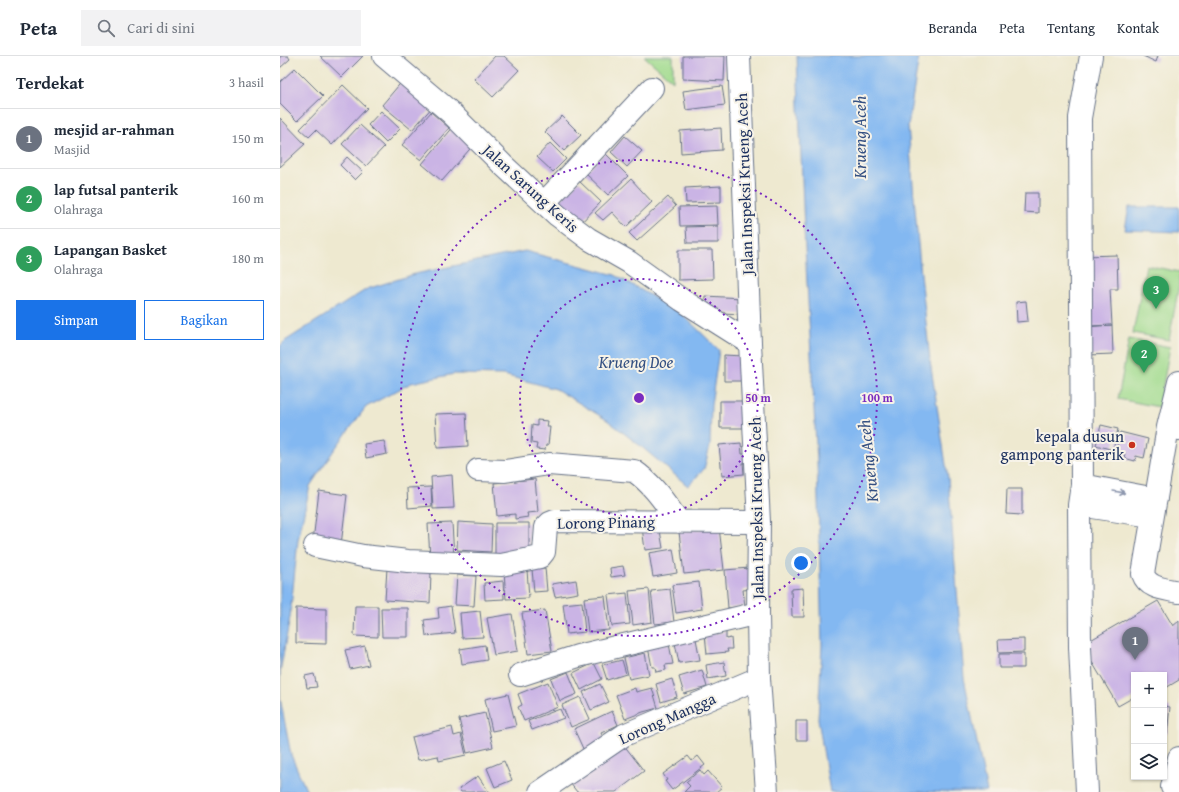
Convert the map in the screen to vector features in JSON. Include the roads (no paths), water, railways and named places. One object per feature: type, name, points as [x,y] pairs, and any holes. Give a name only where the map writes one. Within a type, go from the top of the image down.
[{"type":"street","name":"Jalan Sarung Keris","points":[[384,56],[450,112],[503,165],[557,215],[590,239],[629,262],[682,300],[750,343]]},
{"type":"street","name":"Jalan Inspeksi Krueng Aceh","points":[[739,56],[750,343],[759,522],[759,678],[767,792]]},
{"type":"street","points":[[1087,792],[1080,647],[1080,118],[1092,56]]},
{"type":"street","points":[[544,203],[652,88]]},
{"type":"street","points":[[1179,382],[1173,428],[1154,507],[1143,574],[1145,579],[1152,586],[1179,592]]},
{"type":"street","points":[[478,470],[505,471],[549,464],[634,471],[644,478],[660,495],[679,522]]},
{"type":"street","points":[[1080,495],[1154,507]]},
{"type":"street","name":"Lorong Pinang","points":[[315,546],[363,556],[408,561],[501,565],[540,557],[544,552],[546,527],[550,523],[556,521],[759,522]]},
{"type":"street","points":[[520,675],[578,656],[758,613]]},
{"type":"street","name":"Lorong Mangga","points":[[540,792],[624,735],[759,678]]},
{"type":"street","points":[[1172,787],[1179,758]]},
{"type":"water","name":"Krueng Aceh","points":[[797,56],[919,56],[908,126],[919,255],[930,361],[948,478],[964,678],[987,792],[830,792],[818,719],[822,645],[817,462],[804,229]]},
{"type":"water","points":[[1129,207],[1179,207],[1179,232],[1125,230]]},
{"type":"water","name":"Krueng Doe","points":[[525,251],[615,275],[681,313],[719,350],[711,405],[710,446],[704,469],[688,486],[607,420],[556,389],[504,375],[454,374],[411,383],[366,407],[334,450],[310,486],[298,540],[290,617],[280,672],[280,346],[285,341],[367,289],[415,274]]},
{"type":"water","points":[[280,698],[291,755],[307,792],[280,792]]},
{"type":"place","name":"Lapangan Basket","points":[[1156,309]]},
{"type":"place","name":"lap futsal panterik","points":[[1144,373]]},
{"type":"place","name":"kepala dusun gampong panterik","points":[[1132,445]]},
{"type":"place","name":"mesjid ar-rahman","points":[[1135,660]]}]
